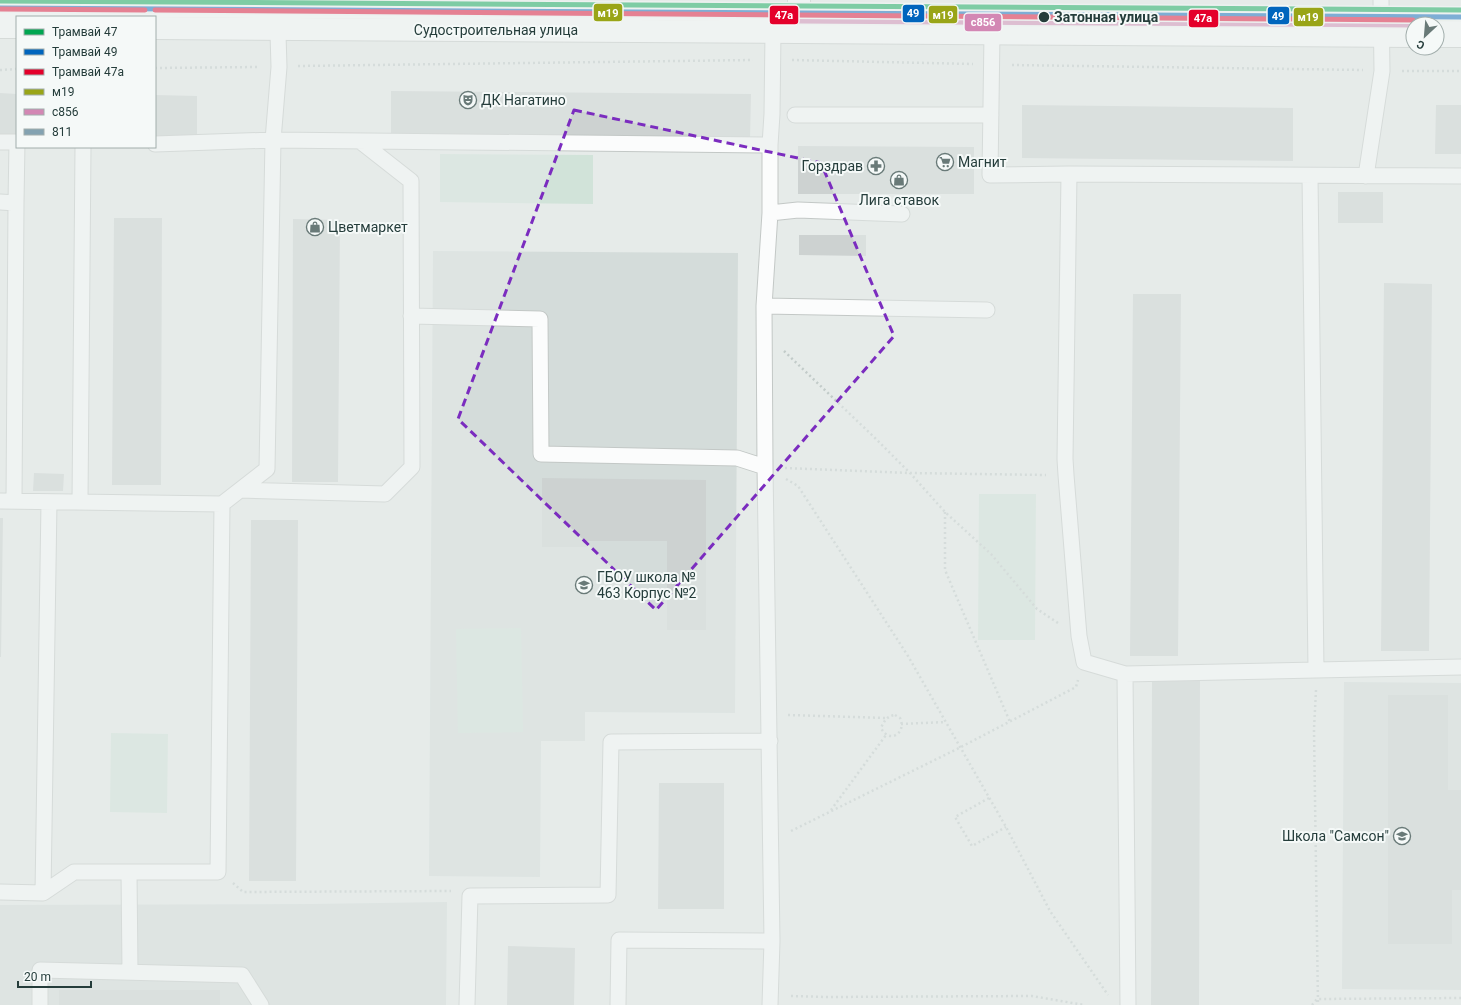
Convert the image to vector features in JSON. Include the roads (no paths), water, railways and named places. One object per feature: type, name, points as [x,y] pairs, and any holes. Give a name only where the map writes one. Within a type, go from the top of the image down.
[{"type":"street","name":"Судостроительная улица","points":[[156,28],[278,13],[773,32],[800,15],[992,33],[1381,27],[1405,34]]},
{"type":"street","points":[[0,27],[16,27]]},
{"type":"street","points":[[1445,36],[1461,36]]},
{"type":"lane","points":[[1366,176],[1382,71],[1381,0]]},
{"type":"lane","points":[[0,9],[278,13],[800,15],[1381,27],[1461,18]]},
{"type":"lane","points":[[17,148],[7,501],[222,504],[267,469],[273,140],[279,67],[278,13]]},
{"type":"lane","points":[[770,1000],[772,941],[770,741],[764,467],[764,306],[770,213],[773,32]]},
{"type":"lane","points":[[992,33],[990,175],[1461,176]]},
{"type":"lane","points":[[795,115],[991,115]]},
{"type":"lane","points":[[156,144],[273,140],[770,145]]},
{"type":"lane","points":[[240,490],[385,494],[412,467],[411,181],[360,141]]},
{"type":"lane","points":[[0,142],[16,142]]},
{"type":"lane","points":[[80,502],[83,148]]},
{"type":"lane","points":[[1070,174],[1065,459],[1079,636],[1084,662],[1125,674],[1461,667]]},
{"type":"lane","points":[[1310,176],[1316,670]]},
{"type":"lane","points":[[0,202],[16,202]]},
{"type":"lane","points":[[770,213],[798,210],[902,214]]},
{"type":"lane","points":[[764,306],[988,310]]},
{"type":"lane","points":[[412,316],[540,319],[541,454],[737,458],[764,467]]},
{"type":"lane","points":[[43,893],[49,502]]},
{"type":"lane","points":[[0,892],[43,893],[74,872],[218,872],[222,504]]},
{"type":"lane","points":[[1125,674],[1128,1005]]},
{"type":"lane","points":[[467,1005],[470,896],[608,895],[611,742],[770,741]]},
{"type":"lane","points":[[129,872],[130,972]]},
{"type":"lane","points":[[618,1005],[619,940],[772,941]]},
{"type":"lane","points":[[40,1005],[40,970],[242,975],[261,1005]]},
{"type":"tram line","name":"47","points":[[0,1],[1461,10]]},
{"type":"tram line","name":"49","points":[[0,8],[1461,17]]},
{"type":"tram line","name":"47а","points":[[0,9],[145,10]]},
{"type":"tram line","name":"47а","points":[[155,10],[1405,20]]},
{"type":"place","name":"Затонная улица","points":[[1044,17]]},
{"type":"place","name":"ДК Нагатино","points":[[468,100]]},
{"type":"place","name":"Магнит","points":[[945,162]]},
{"type":"place","name":"Горздрав","points":[[876,166]]},
{"type":"place","name":"Лига ставок","points":[[899,180]]},
{"type":"place","name":"Цветмаркет","points":[[315,227]]},
{"type":"place","name":"ГБОУ школа № 463 Корпус №2","points":[[584,585]]},
{"type":"place","name":"Школа \"Самсон\"","points":[[1402,836]]}]
